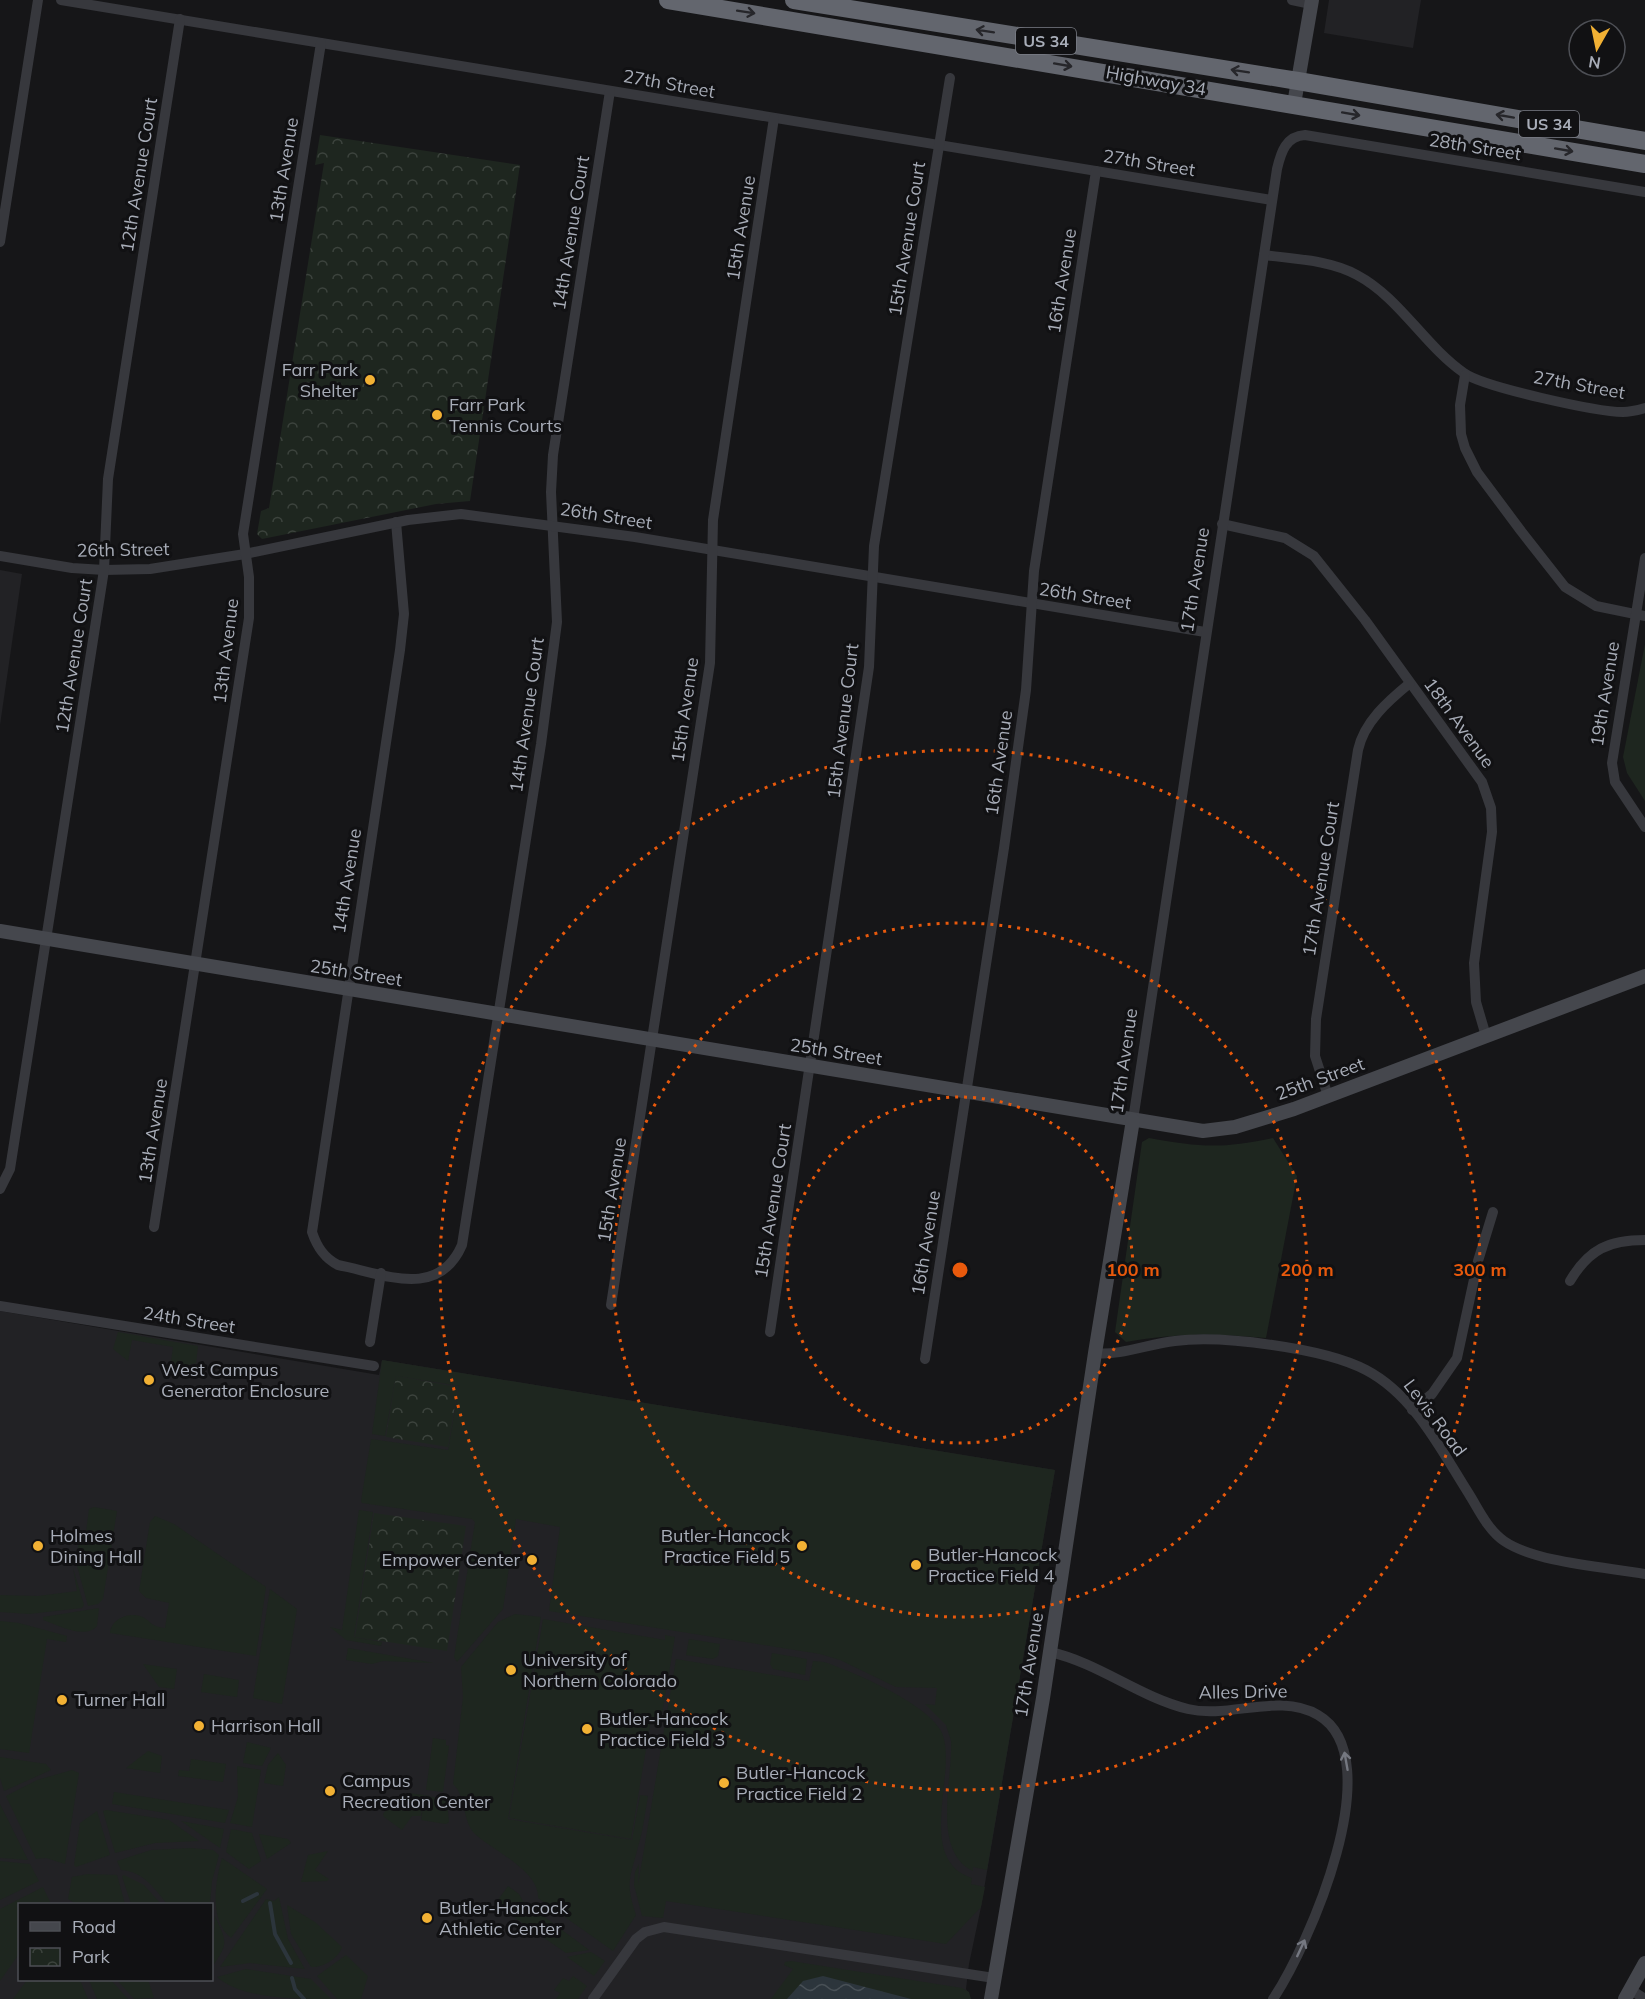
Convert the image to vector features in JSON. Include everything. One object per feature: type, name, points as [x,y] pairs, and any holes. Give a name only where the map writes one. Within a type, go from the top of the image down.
[{"type":"highway","name":"Highway 34","points":[[668,0],[1645,164]]},
{"type":"highway","name":"Highway 34","points":[[794,0],[1298,81],[1645,141]]},
{"type":"street","points":[[0,242],[38,0]]},
{"type":"street","name":"27th Street","points":[[61,0],[1272,200]]},
{"type":"street","points":[[1292,0],[1311,2],[1294,104]]},
{"type":"street","name":"12th Avenue Court","points":[[0,1189],[10,1169],[104,570],[108,479],[180,19]]},
{"type":"street","name":"13th Avenue","points":[[154,1227],[249,618],[249,577],[243,534],[321,43]]},
{"type":"street","name":"15th Avenue Court","points":[[770,1332],[869,667],[871,578],[950,78]]},
{"type":"street","name":"14th Avenue Court","points":[[381,1274],[423,1280],[443,1273],[456,1259],[462,1245],[541,744],[556,622],[551,492],[553,455],[610,91]]},
{"type":"street","name":"15th Avenue","points":[[610,1305],[710,663],[715,508],[774,118]]},
{"type":"street","name":"28th Street","points":[[1300,136],[1645,192]]},
{"type":"street","name":"17th Avenue","points":[[991,1999],[1050,1652],[1272,200],[1282,151],[1292,138],[1300,136]]},
{"type":"street","name":"16th Avenue","points":[[925,1359],[1026,690],[1030,604],[1096,171]]},
{"type":"street","name":"27th Street","points":[[1264,255],[1336,267],[1371,282],[1465,375],[1485,383],[1596,409],[1623,412],[1645,408]]},
{"type":"street","points":[[1465,375],[1460,405],[1460,424],[1465,448],[1477,472],[1565,587],[1596,606],[1640,615]]},
{"type":"street","name":"26th Street","points":[[0,556],[104,570],[174,566],[244,554],[396,522],[461,514],[552,524],[1205,632]]},
{"type":"street","name":"14th Avenue","points":[[381,1274],[338,1265],[329,1260],[316,1244],[312,1232],[400,651],[404,614],[396,522]]},
{"type":"street","name":"18th Avenue","points":[[1222,524],[1285,538],[1314,556],[1359,612],[1475,770],[1491,808],[1492,838],[1474,963],[1476,1002],[1486,1036]]},
{"type":"street","name":"19th Avenue","points":[[1645,558],[1640,615],[1613,746],[1612,769],[1616,782],[1645,827]]},
{"type":"street","name":"17th Avenue Court","points":[[1328,1096],[1315,1056],[1316,1019],[1358,750],[1379,711],[1410,684]]},
{"type":"street","name":"25th Street","points":[[0,931],[1203,1131],[1256,1122],[1645,976]]},
{"type":"street","points":[[1412,1410],[1432,1394],[1457,1358],[1478,1261],[1493,1212]]},
{"type":"street","points":[[1570,1281],[1580,1265],[1613,1241],[1645,1240]]},
{"type":"street","points":[[370,1342],[381,1274]]},
{"type":"street","name":"24th Street","points":[[0,1306],[374,1366]]},
{"type":"street","name":"Levis Road","points":[[1095,1353],[1108,1355],[1143,1346],[1195,1339],[1263,1344],[1340,1361],[1366,1370],[1393,1387],[1412,1410],[1438,1444],[1486,1521],[1506,1543],[1541,1556],[1645,1574]]},
{"type":"street","name":"Alles Drive","points":[[1050,1652],[1071,1657],[1161,1702],[1210,1713],[1281,1706],[1300,1707],[1324,1720],[1342,1743],[1348,1762],[1348,1794],[1343,1824],[1307,1936],[1273,1999]]},
{"type":"street","points":[[592,1999],[636,1939],[645,1932],[664,1927],[994,1978]]},
{"type":"street","points":[[1645,1963],[1628,1995],[1645,1999]]},
{"type":"shaded area","points":[[1329,0],[1421,0],[1413,48],[1324,33]]},
{"type":"shaded area","points":[[0,570],[22,574],[0,725]]},
{"type":"shaded area","name":"University of Northern Colorado","points":[[0,1311],[379,1375],[382,1360],[1055,1470],[981,1907],[969,1964],[966,1989],[971,1999],[0,1999]]},
{"type":"green space","points":[[320,135],[520,165],[470,501],[436,504],[262,539],[257,534],[261,511],[269,508],[324,163],[315,165]]},
{"type":"green space","points":[[1645,644],[1645,801],[1627,773],[1623,757]]},
{"type":"green space","points":[[1149,1138],[1211,1146],[1273,1138],[1297,1176],[1266,1338],[1196,1335],[1126,1342],[1115,1332],[1142,1142]]},
{"type":"green space","points":[[118,1332],[198,1346],[196,1363],[170,1369],[173,1347],[132,1340],[128,1361],[113,1349]]},
{"type":"green space","points":[[382,1360],[1055,1470],[987,1870],[973,1867],[973,1871],[960,1861],[952,1847],[947,1812],[951,1741],[946,1725],[925,1704],[935,1705],[937,1688],[896,1687],[840,1660],[820,1654],[549,1611],[560,1527],[516,1519],[503,1609],[457,1662],[454,1657],[475,1522],[472,1519],[362,1503],[361,1501],[371,1439],[448,1450],[459,1386],[396,1376],[385,1436],[372,1434]]},
{"type":"green space","points":[[396,1376],[458,1387],[448,1447],[386,1437]]},
{"type":"green space","points":[[94,1507],[117,1511],[103,1599],[98,1604],[88,1606],[76,1562],[79,1540],[85,1540],[89,1509]]},
{"type":"green space","points":[[359,1510],[373,1512],[354,1637],[382,1642],[381,1646],[346,1640],[330,1627],[342,1630]]},
{"type":"green space","points":[[374,1513],[466,1526],[447,1651],[355,1637]]},
{"type":"green space","points":[[155,1516],[174,1524],[266,1587],[256,1656],[110,1633],[113,1624],[120,1618],[130,1615],[140,1616],[156,1626],[165,1628],[169,1603],[146,1598],[139,1591],[150,1522]]},
{"type":"green space","points":[[73,1568],[84,1605],[82,1608],[29,1614],[0,1612],[0,1595],[38,1596],[77,1591]]},
{"type":"green space","points":[[270,1589],[297,1609],[282,1704],[253,1698]]},
{"type":"green space","points":[[99,1608],[97,1626],[86,1632],[71,1630],[43,1620],[43,1617]]},
{"type":"green space","points":[[515,1614],[541,1617],[508,1819],[632,1840],[640,1795],[648,1796],[630,1880],[636,1915],[613,1951],[538,1898],[537,1888],[523,1870],[475,1834],[468,1822],[460,1795],[453,1784],[463,1697],[461,1667],[498,1622]]},
{"type":"green space","name":"Butler-Hancock Practice Field 3","points":[[543,1619],[665,1640],[665,1635],[675,1637],[661,1720],[651,1719],[631,1839],[509,1818]]},
{"type":"green space","points":[[0,1621],[19,1623],[67,1636],[66,1642],[47,1639],[29,1753],[0,1749]]},
{"type":"green space","points":[[689,1639],[720,1644],[718,1656],[713,1659],[686,1655]]},
{"type":"green space","points":[[348,1648],[434,1663],[383,1661],[372,1664],[346,1660]]},
{"type":"green space","points":[[772,1653],[807,1659],[805,1675],[773,1669],[770,1664]]},
{"type":"green space","points":[[676,1659],[809,1681],[813,1661],[824,1662],[870,1681],[921,1710],[941,1731],[945,1747],[946,1767],[941,1833],[945,1852],[955,1868],[972,1878],[971,1884],[985,1887],[981,1907],[946,1944],[666,1901],[663,1918],[642,1916],[634,1885],[635,1872],[639,1864],[638,1885]]},
{"type":"green space","points":[[143,1664],[177,1669],[174,1689],[159,1687]]},
{"type":"green space","points":[[204,1674],[239,1680],[237,1697],[201,1692]]},
{"type":"green space","points":[[433,1738],[446,1740],[446,1745],[449,1746],[443,1792],[426,1790]]},
{"type":"green space","points":[[247,1742],[271,1748],[262,1766],[243,1763]]},
{"type":"green space","points":[[148,1751],[162,1756],[160,1773],[126,1768]]},
{"type":"green space","points":[[278,1753],[286,1765],[283,1786],[264,1783],[268,1765]]},
{"type":"green space","points":[[0,1757],[46,1764],[51,1770],[4,1791],[0,1778]]},
{"type":"green space","points":[[191,1759],[226,1764],[223,1782],[178,1776],[179,1770],[189,1771]]},
{"type":"green space","points":[[237,1766],[261,1770],[252,1827],[230,1823],[238,1797]]},
{"type":"green space","points":[[72,1770],[79,1773],[65,1864],[46,1858],[36,1859],[6,1796],[37,1780]]},
{"type":"green space","points":[[114,1792],[229,1810],[225,1823],[112,1804]]},
{"type":"green space","points":[[409,1793],[424,1795],[421,1816],[412,1816],[402,1830],[383,1814],[387,1809],[402,1809]]},
{"type":"green space","points":[[425,1795],[447,1801],[449,1822],[446,1824],[421,1820]]},
{"type":"green space","points":[[0,1804],[28,1860],[0,1858]]},
{"type":"green space","points":[[97,1811],[110,1855],[76,1867],[74,1865],[80,1823]]},
{"type":"green space","points":[[103,1811],[169,1820],[199,1841],[155,1843],[115,1853]]},
{"type":"green space","points":[[181,1821],[224,1829],[220,1848]]},
{"type":"green space","points":[[231,1829],[252,1833],[261,1861],[249,1869],[226,1852]]},
{"type":"green space","points":[[259,1834],[288,1839],[291,1843],[267,1859]]},
{"type":"green space","points":[[191,1848],[213,1850],[219,1855],[212,1881],[210,1903],[166,1903],[142,1877],[121,1870],[117,1861],[151,1850]]},
{"type":"green space","points":[[328,1851],[315,1870],[329,1879],[301,1882],[308,1855]]},
{"type":"green space","points":[[222,1858],[267,1889],[231,1938],[219,1922],[217,1912],[217,1878]]},
{"type":"green space","points":[[0,1861],[30,1864],[39,1881],[0,1900]]},
{"type":"green space","points":[[88,1874],[117,1875],[125,1903],[74,1903],[68,1899],[72,1877]]},
{"type":"green space","points":[[122,1876],[144,1885],[160,1903],[131,1903]]},
{"type":"green space","points":[[508,1886],[519,1894],[523,1901],[589,1950],[566,1953],[495,1904]]},
{"type":"green space","points":[[43,1887],[51,1903],[18,1903],[18,1955],[0,1981],[0,1909]]},
{"type":"green space","points":[[279,1897],[288,1939],[305,1969],[250,1963],[220,1967],[266,1899],[274,1901]]},
{"type":"green space","points":[[287,1905],[315,1922],[342,1947],[334,1958],[320,1966],[311,1967],[291,1934]]},
{"type":"green space","points":[[215,1916],[224,1938],[224,1947],[213,1965]]},
{"type":"green space","points":[[591,1952],[605,1961],[594,1976],[567,1957]]},
{"type":"green space","points":[[346,1955],[368,1976],[361,1999],[337,1999],[317,1976]]},
{"type":"green space","points":[[791,1961],[962,1988],[969,1992],[971,1999],[771,1999],[793,1969],[784,1965],[785,1962]]},
{"type":"green space","points":[[246,1969],[311,1979],[331,1999],[286,1998],[255,1994],[240,1990],[217,1977]]},
{"type":"green space","points":[[573,1976],[587,1986],[578,1999],[556,1999],[560,1993],[554,1990],[563,1978],[569,1981]]},
{"type":"green space","points":[[26,1981],[80,1981],[88,1999],[13,1999]]},
{"type":"green space","points":[[89,1981],[112,1981],[128,1999],[97,1999]]},
{"type":"green space","points":[[118,1981],[148,1981],[154,1998],[134,1999]]},
{"type":"water","points":[[823,1976],[911,1999],[787,1999],[803,1981]]},
{"type":"waterway","points":[[243,1901],[257,1894]]},
{"type":"waterway","points":[[270,1903],[275,1934],[291,1963]]},
{"type":"waterway","points":[[292,1978],[295,1989],[304,1999]]},
{"type":"place","name":"Farr Park Shelter","points":[[370,380]]},
{"type":"place","name":"Farr Park Tennis Courts","points":[[437,415]]},
{"type":"place","name":"West Campus Generator Enclosure","points":[[149,1380]]},
{"type":"place","name":"Holmes Dining Hall","points":[[38,1546]]},
{"type":"place","name":"Butler-Hancock Practice Field 5","points":[[802,1546]]},
{"type":"place","name":"Empower Center","points":[[532,1560]]},
{"type":"place","name":"Butler-Hancock Practice Field 4","points":[[916,1565]]},
{"type":"place","name":"University of Northern Colorado","points":[[511,1670]]},
{"type":"place","name":"Turner Hall","points":[[62,1700]]},
{"type":"place","name":"Harrison Hall","points":[[199,1726]]},
{"type":"place","name":"Butler-Hancock Practice Field 3","points":[[587,1729]]},
{"type":"place","name":"Butler-Hancock Practice Field 2","points":[[724,1783]]},
{"type":"place","name":"Campus Recreation Center","points":[[330,1791]]},
{"type":"place","name":"Butler-Hancock Athletic Center","points":[[427,1918]]}]
